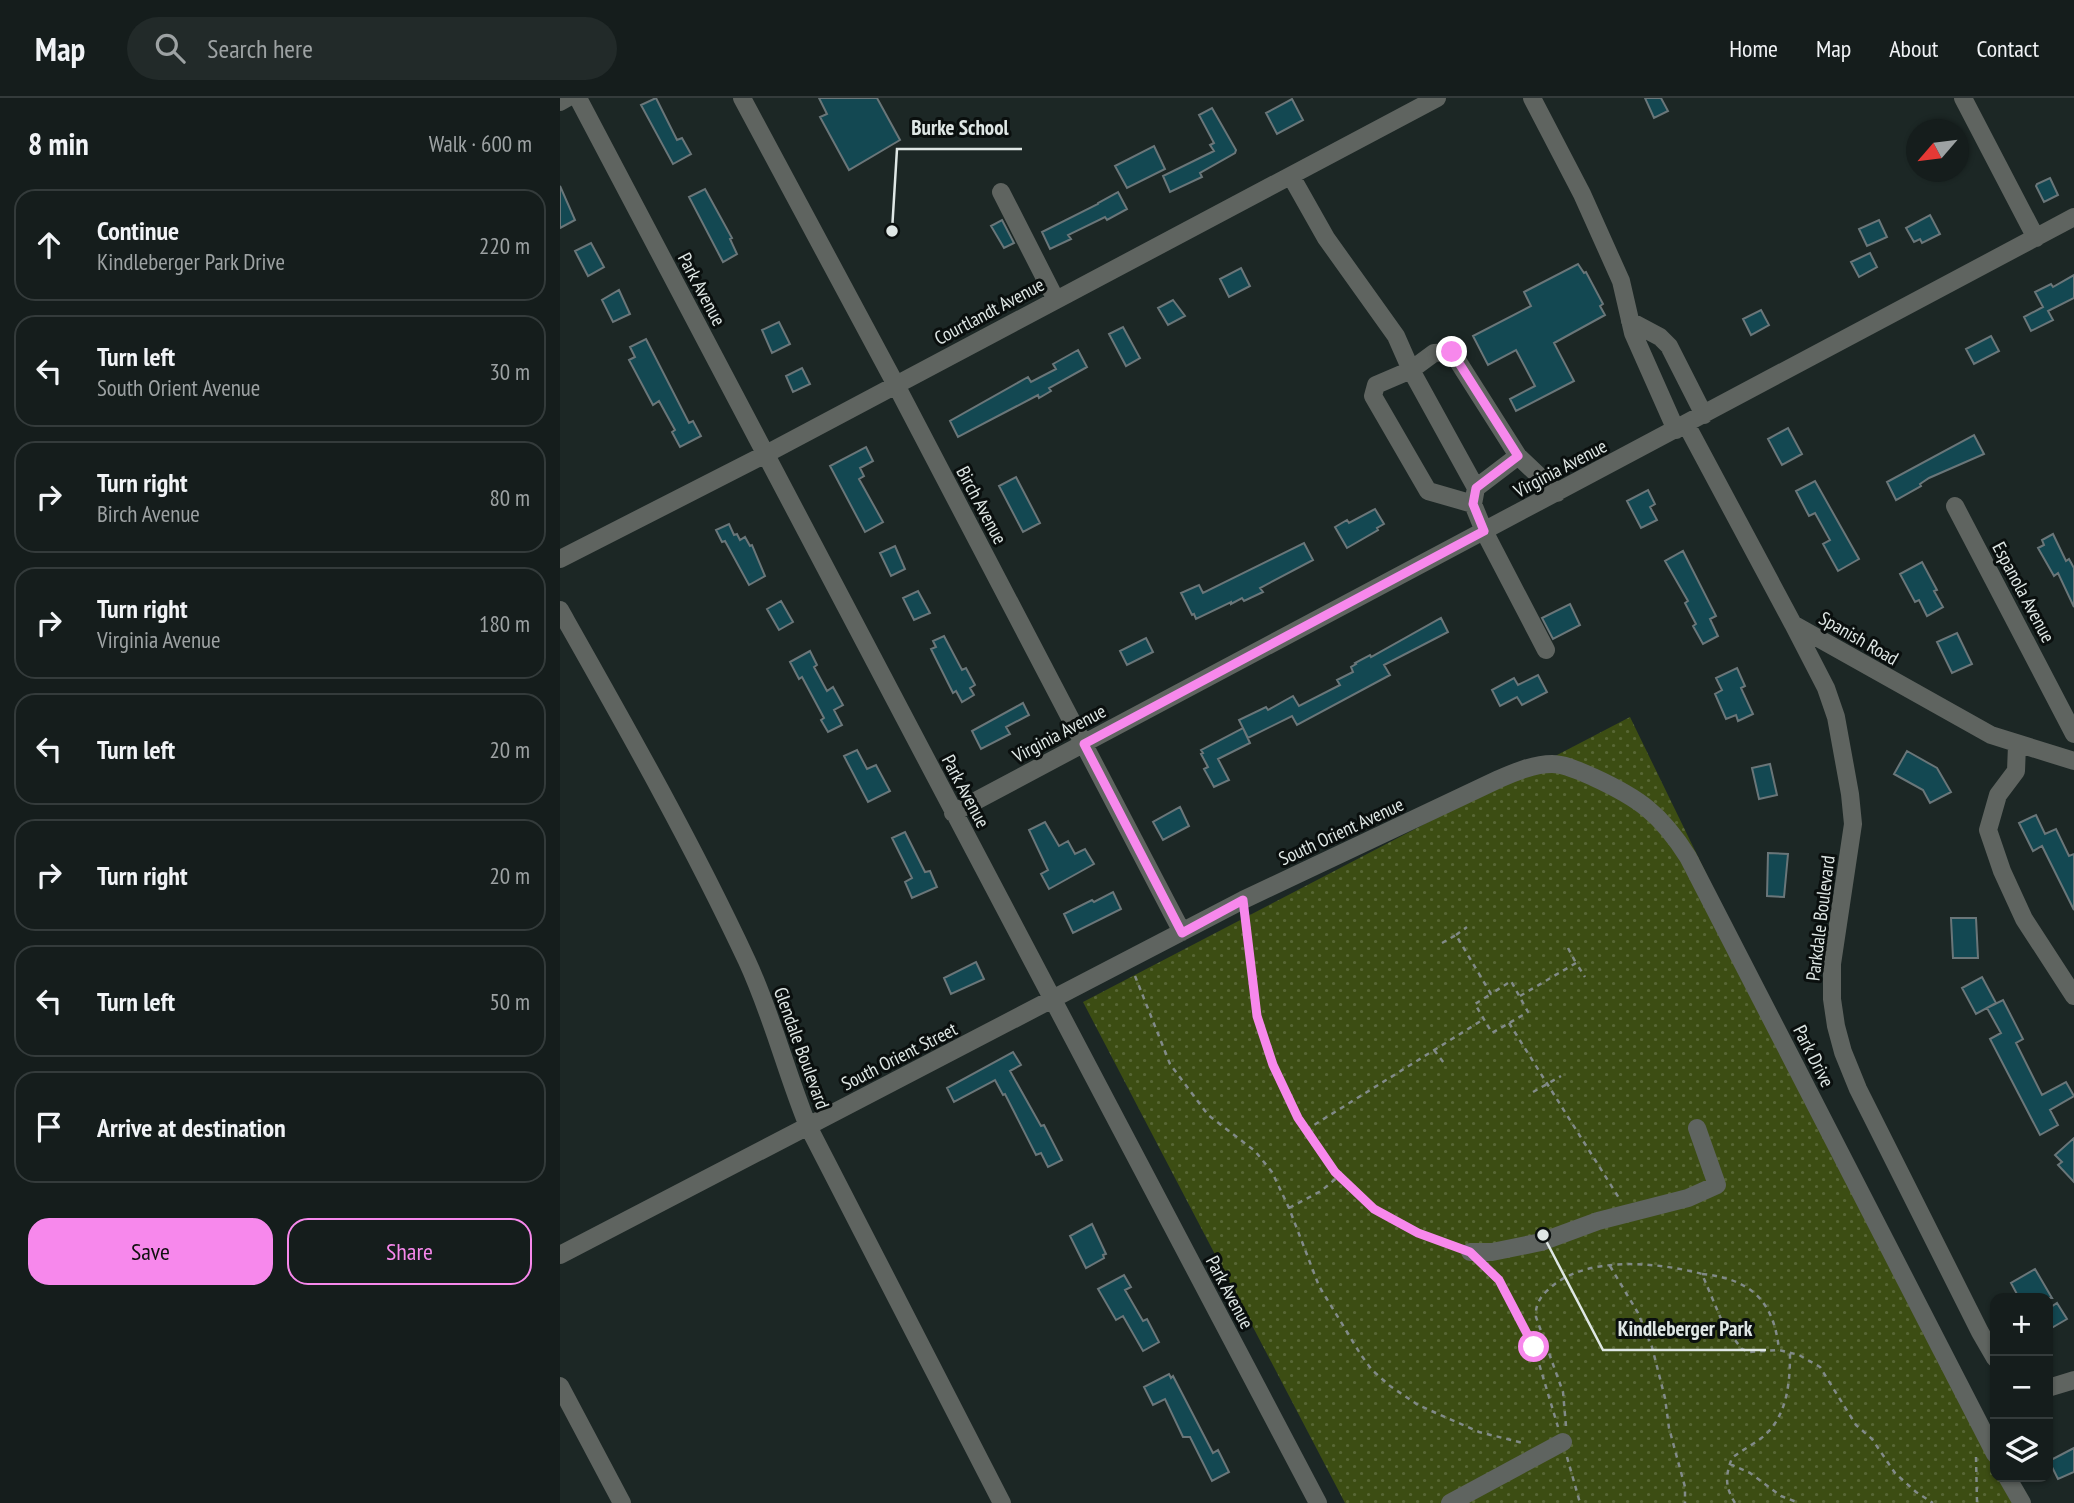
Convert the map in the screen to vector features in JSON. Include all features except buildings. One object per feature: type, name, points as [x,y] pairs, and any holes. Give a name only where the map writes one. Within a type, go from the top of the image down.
[{"type":"street","points":[[560,102],[567,98]]},
{"type":"street","name":"Park Avenue","points":[[578,98],[1318,1503]]},
{"type":"street","name":"Birch Avenue","points":[[743,98],[1182,933]]},
{"type":"street","name":"Courtlandt Avenue","points":[[560,559],[766,454],[1437,98]]},
{"type":"street","name":"Spanish Road","points":[[1532,98],[1582,194],[1620,281],[1633,333],[1681,427],[1793,624],[1991,735],[2074,761]]},
{"type":"street","points":[[1963,98],[2036,238]]},
{"type":"street","points":[[1291,176],[1326,238],[1395,336],[1475,496],[1484,531],[1546,650]]},
{"type":"street","points":[[1001,192],[1056,300]]},
{"type":"street","name":"Virginia Avenue","points":[[953,813],[2074,217]]},
{"type":"street","points":[[1630,321],[1660,337],[1669,346],[1704,415]]},
{"type":"street","points":[[1518,456],[1475,496],[1428,491],[1373,396],[1376,385],[1410,370],[1434,353],[1452,352],[1518,456],[1557,493]]},
{"type":"street","name":"Espanola Avenue","points":[[1955,506],[2074,734]]},
{"type":"street","name":"Glendale Boulevard","points":[[560,610],[655,778],[748,963],[775,1030],[789,1079],[808,1126],[1002,1503]]},
{"type":"street","name":"Parkdale Boulevard","points":[[1793,624],[1829,697],[1838,726],[1850,794],[1853,824],[1832,964],[1832,999],[1843,1052],[1858,1089],[1994,1356]]},
{"type":"street","points":[[2017,744],[2015,771],[1998,795],[1988,830],[2002,871],[2024,919],[2074,996]]},
{"type":"street","name":"Park Drive","points":[[1520,770],[1552,764],[1574,769],[1637,799],[1672,832],[1688,857],[1990,1444]]},
{"type":"street","name":"South Orient Avenue","points":[[1182,933],[1243,900],[1520,770]]},
{"type":"street","name":"South Orient Street","points":[[560,1255],[1182,933]]},
{"type":"street","points":[[1470,1252],[1492,1252],[1528,1245],[1598,1221],[1688,1198],[1717,1185],[1697,1128]]},
{"type":"street","points":[[2053,1386],[2074,1380]]},
{"type":"street","points":[[560,1386],[622,1503]]},
{"type":"street","points":[[1450,1503],[1563,1442]]},
{"type":"street","points":[[2010,1482],[2022,1503]]},
{"type":"path","points":[[1243,900],[1257,1016],[1273,1065],[1298,1118],[1339,1176],[1374,1209],[1418,1233],[1470,1252],[1499,1280],[1534,1347],[1580,1503]]},
{"type":"path","points":[[1442,943],[1467,927]]},
{"type":"path","points":[[1456,935],[1491,994]]},
{"type":"path","points":[[1568,948],[1585,977]]},
{"type":"path","points":[[1130,960],[1170,1064],[1208,1115],[1241,1138],[1272,1172],[1319,1286],[1372,1370],[1404,1396],[1430,1410],[1479,1432],[1519,1441],[1546,1452]]},
{"type":"path","points":[[1520,996],[1576,963]]},
{"type":"path","points":[[1511,981],[1528,1012],[1492,1033],[1475,1004],[1491,994],[1511,981]]},
{"type":"path","points":[[1306,1130],[1484,1019]]},
{"type":"path","points":[[1509,1023],[1629,1213]]},
{"type":"path","points":[[1434,1050],[1444,1063]]},
{"type":"path","points":[[1533,1092],[1561,1076]]},
{"type":"path","points":[[1289,1208],[1321,1191],[1339,1176]]},
{"type":"path","points":[[1563,1442],[1566,1431],[1563,1392],[1535,1309],[1545,1293],[1577,1272],[1610,1266],[1653,1265],[1716,1275],[1737,1282],[1762,1300],[1770,1310],[1779,1350]]},
{"type":"path","points":[[1610,1266],[1638,1312],[1652,1347],[1665,1398],[1668,1428],[1685,1487],[1685,1503]]},
{"type":"path","points":[[1702,1274],[1724,1326],[1742,1349],[1749,1352],[1779,1350],[1810,1360],[1820,1367],[1856,1425],[1872,1439],[1895,1473],[1933,1503]]},
{"type":"path","points":[[1735,1503],[1726,1484],[1732,1458],[1767,1434],[1774,1424],[1781,1411],[1789,1382],[1790,1353]]},
{"type":"path","points":[[1730,1464],[1750,1473],[1781,1496],[1798,1503]]},
{"type":"green space","points":[[1630,717],[1990,1457],[1990,1482],[2002,1482],[2013,1503],[1345,1503],[1083,1002]]},
{"type":"place","name":"Burke School","points":[[892,231]]},
{"type":"place","name":"Kindleberger Park","points":[[1543,1235]]},
{"type":"route","points":[[1452,352],[1518,456],[1476,488],[1473,504],[1484,531],[1084,744],[1182,933],[1243,900],[1257,1016],[1273,1065],[1298,1118],[1335,1172],[1374,1209],[1418,1233],[1470,1252],[1499,1280],[1534,1347]]}]
